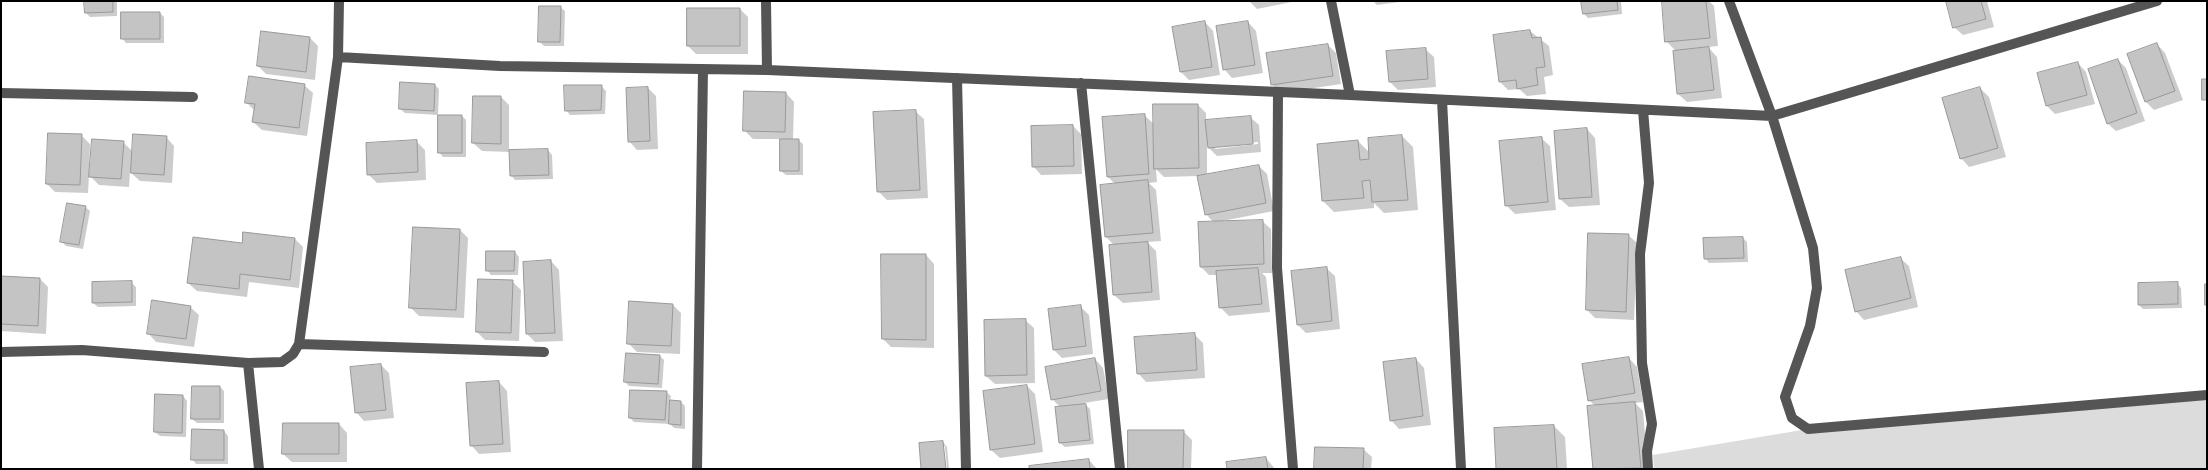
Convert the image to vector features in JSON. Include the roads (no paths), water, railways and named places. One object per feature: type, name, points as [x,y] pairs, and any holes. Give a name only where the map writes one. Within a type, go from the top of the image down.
[{"type":"street","points":[[1,352],[82,350],[248,363],[282,362],[293,354],[299,344],[338,57],[339,1]]},
{"type":"street","points":[[766,1],[767,70]]},
{"type":"street","points":[[1331,1],[1350,95]]},
{"type":"street","points":[[1729,1],[1772,116],[1814,248],[1817,288],[1810,326],[1785,397],[1792,418],[1808,429],[2207,395]]},
{"type":"street","points":[[338,57],[500,66],[767,70],[1350,95],[1772,116],[2157,1]]},
{"type":"street","points":[[697,469],[703,70]]},
{"type":"street","points":[[957,78],[966,469]]},
{"type":"street","points":[[1081,84],[1120,469]]},
{"type":"street","points":[[1278,92],[1277,268],[1293,469]]},
{"type":"street","points":[[1,93],[193,97]]},
{"type":"street","points":[[1442,100],[1461,469]]},
{"type":"street","points":[[1643,110],[1649,183],[1640,254],[1642,363],[1652,424],[1647,451],[1648,469]]},
{"type":"street","points":[[299,344],[544,352]]},
{"type":"street","points":[[248,363],[259,469]]}]
